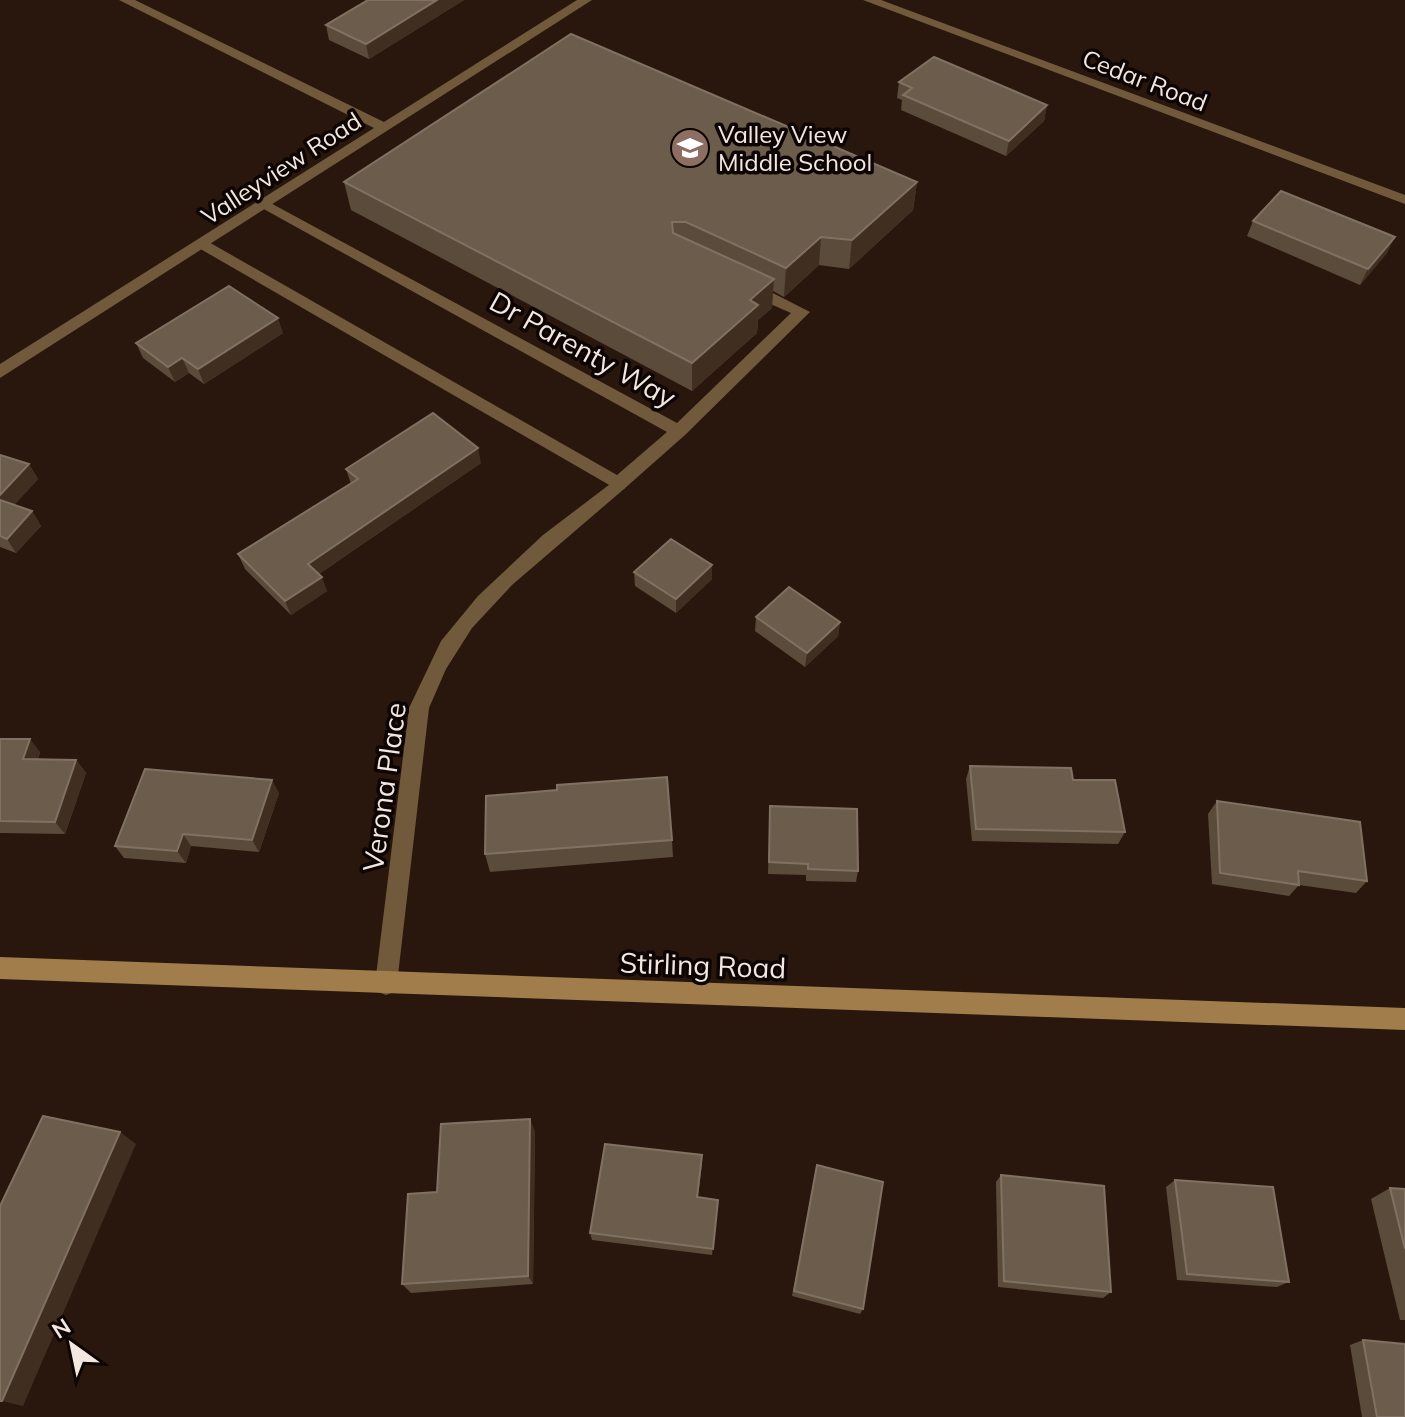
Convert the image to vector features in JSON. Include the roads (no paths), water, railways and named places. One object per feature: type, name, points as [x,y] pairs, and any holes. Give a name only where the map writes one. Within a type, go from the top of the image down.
[{"type":"street","points":[[125,0],[385,128]]},
{"type":"street","name":"Valleyview Road","points":[[0,372],[586,0]]},
{"type":"street","name":"Cedar Road","points":[[869,0],[1405,200]]},
{"type":"street","name":"Dr Parenty Way","points":[[265,204],[679,431],[618,484]]},
{"type":"street","points":[[202,244],[618,484]]},
{"type":"street","points":[[679,431],[802,312],[734,281]]},
{"type":"street","name":"Verona Place","points":[[386,984],[419,708],[438,667],[447,648],[489,595],[618,484]]},
{"type":"street","name":"Stirling Road","points":[[0,968],[1405,1019]]},
{"type":"place","name":"Valley View Middle School","points":[[690,148]]}]
